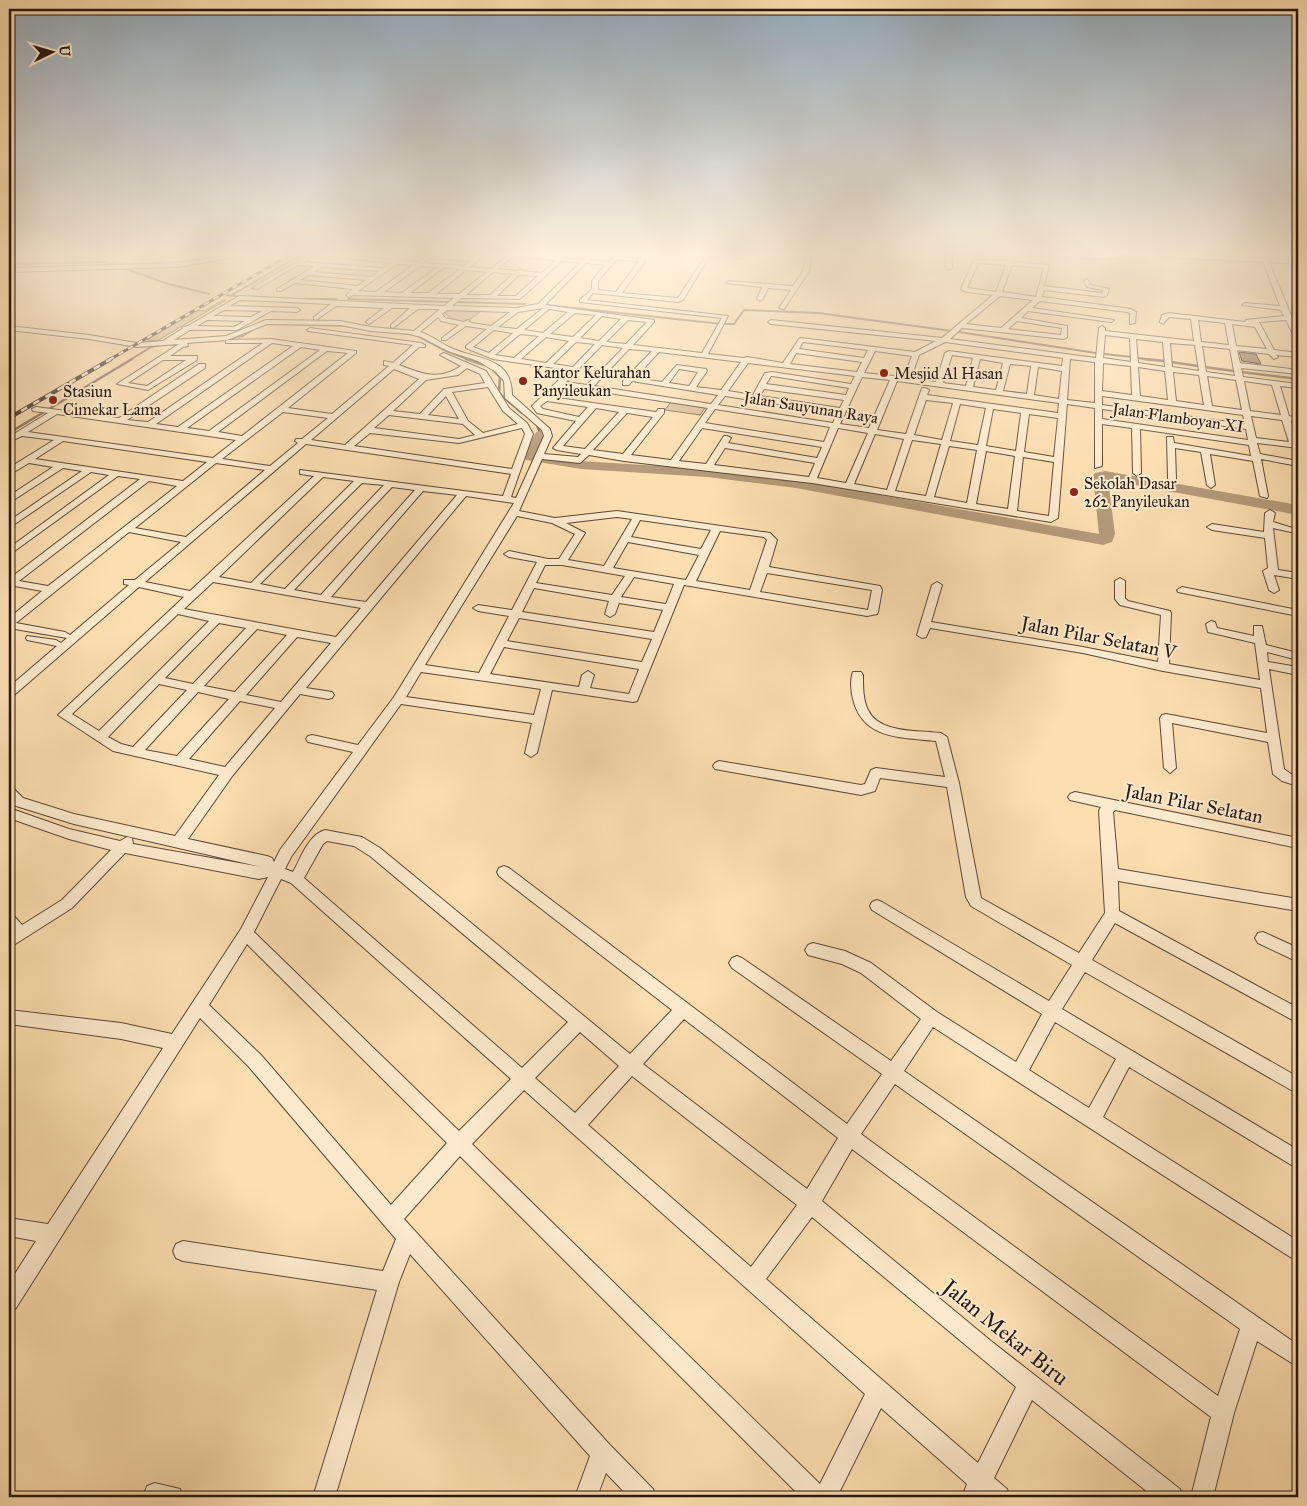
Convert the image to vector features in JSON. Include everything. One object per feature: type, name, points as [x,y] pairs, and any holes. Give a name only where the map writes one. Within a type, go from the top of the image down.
[{"type":"street","points":[[163,344],[196,322]]},
{"type":"street","points":[[186,328],[232,330],[247,322]]},
{"type":"street","points":[[161,358],[194,358],[148,388],[121,384],[182,343],[227,338],[260,323],[270,322]]},
{"type":"street","points":[[9,1301],[246,933],[269,891],[274,870],[398,700],[418,668],[513,504],[538,458],[548,432],[508,396],[508,381],[503,373],[481,360],[446,348],[423,335],[340,323],[292,322]]},
{"type":"street","points":[[393,326],[398,322]]},
{"type":"street","points":[[417,331],[428,322]]},
{"type":"street","points":[[451,322],[629,347],[747,359],[928,382],[1249,427]]},
{"type":"street","points":[[444,339],[467,322]]},
{"type":"street","points":[[500,322],[468,347],[490,356],[574,369]]},
{"type":"street","points":[[490,356],[527,322]]},
{"type":"street","points":[[516,360],[560,322]]},
{"type":"street","points":[[547,366],[572,339],[591,322]]},
{"type":"street","points":[[580,420],[540,411],[536,406],[622,322]]},
{"type":"street","points":[[588,388],[651,322]]},
{"type":"street","points":[[704,355],[723,322]]},
{"type":"street","points":[[770,322],[769,324],[828,325],[856,331],[944,340],[1298,386]]},
{"type":"street","points":[[856,331],[861,322]]},
{"type":"street","points":[[786,364],[801,340],[916,354],[944,340],[967,322]]},
{"type":"street","points":[[1003,330],[1013,322]]},
{"type":"street","points":[[963,326],[1064,337],[1065,327],[1037,322]]},
{"type":"street","points":[[1195,322],[1208,408]]},
{"type":"street","points":[[1228,322],[1238,378],[1264,496]]},
{"type":"street","points":[[1230,322],[1241,324],[1260,322]]},
{"type":"street","points":[[1289,322],[1298,338]]},
{"type":"street","points":[[1256,323],[1280,370]]},
{"type":"street","points":[[887,334],[891,324]]},
{"type":"street","points":[[282,327],[415,343],[478,370],[487,377],[506,410],[524,425],[529,434],[516,472],[513,504]]},
{"type":"street","points":[[9,328],[90,337],[137,345],[251,340],[354,352]]},
{"type":"street","points":[[1098,466],[1099,361],[1102,331],[1166,341],[1298,355]]},
{"type":"street","points":[[9,624],[50,589],[215,459],[374,337]]},
{"type":"street","points":[[1134,337],[1136,398]]},
{"type":"street","points":[[1166,341],[1172,403]]},
{"type":"street","points":[[149,426],[271,342]]},
{"type":"street","points":[[9,693],[183,539],[415,343]]},
{"type":"street","points":[[180,429],[299,345]]},
{"type":"street","points":[[210,434],[326,348]]},
{"type":"street","points":[[812,480],[835,426],[872,349]]},
{"type":"street","points":[[618,392],[656,350]]},
{"type":"street","points":[[794,351],[866,360]]},
{"type":"street","points":[[939,384],[949,353],[1065,369]]},
{"type":"street","points":[[907,380],[916,354]]},
{"type":"street","points":[[594,405],[556,448],[588,454],[812,480],[1047,519],[1053,518],[1067,356]]},
{"type":"street","points":[[969,388],[977,357]]},
{"type":"street","points":[[672,464],[747,359]]},
{"type":"street","points":[[1000,393],[1006,361]]},
{"type":"street","points":[[390,364],[424,378],[478,370]]},
{"type":"street","points":[[455,373],[467,365]]},
{"type":"street","points":[[1030,397],[1035,365]]},
{"type":"street","points":[[1236,365],[1298,372]]},
{"type":"street","points":[[120,421],[202,366]]},
{"type":"street","points":[[664,384],[677,367],[703,371],[691,388]]},
{"type":"street","points":[[755,398],[768,375],[772,374],[854,387]]},
{"type":"street","points":[[347,448],[424,378]]},
{"type":"street","points":[[849,486],[895,378]]},
{"type":"street","points":[[630,379],[842,411]]},
{"type":"street","points":[[890,493],[928,382]]},
{"type":"street","name":"Jalan Sauyunan Raya","points":[[560,383],[1058,460]]},
{"type":"street","points":[[1275,383],[1296,446]]},
{"type":"street","points":[[422,417],[447,392],[490,384]]},
{"type":"street","points":[[762,386],[848,398]]},
{"type":"street","points":[[447,392],[465,422],[482,436]]},
{"type":"street","points":[[1099,393],[1298,420]]},
{"type":"street","points":[[922,397],[1062,416]]},
{"type":"street","points":[[545,398],[658,415]]},
{"type":"street","points":[[624,458],[670,400]]},
{"type":"street","points":[[929,500],[957,402]]},
{"type":"street","points":[[971,506],[990,406]]},
{"type":"street","points":[[280,408],[329,415]]},
{"type":"street","points":[[538,458],[579,460],[588,454],[625,410]]},
{"type":"street","points":[[9,440],[45,411],[242,438]]},
{"type":"street","points":[[1012,513],[1026,411]]},
{"type":"street","points":[[386,412],[465,422]]},
{"type":"street","name":"Jalan Flamboyan XI","points":[[1098,421],[1296,446]]},
{"type":"street","points":[[700,424],[828,445]]},
{"type":"street","points":[[368,430],[460,441],[524,425]]},
{"type":"street","points":[[1136,426],[1137,472]]},
{"type":"street","points":[[708,468],[732,430]]},
{"type":"street","points":[[1170,431],[1172,479]]},
{"type":"street","points":[[20,433],[215,459],[268,468]]},
{"type":"street","points":[[9,472],[61,439]]},
{"type":"street","points":[[299,441],[516,472]]},
{"type":"street","points":[[723,445],[821,461]]},
{"type":"street","points":[[1170,445],[1298,463]]},
{"type":"street","points":[[1205,451],[1211,485]]},
{"type":"street","points":[[26,460],[184,484]]},
{"type":"street","points":[[9,500],[60,466]]},
{"type":"street","points":[[9,525],[89,470]]},
{"type":"street","points":[[302,472],[464,493],[513,504],[555,520],[580,533]]},
{"type":"street","points":[[9,552],[116,474]]},
{"type":"street","points":[[228,772],[117,748],[66,717],[65,712],[211,579],[321,474]]},
{"type":"street","points":[[10,582],[147,478]]},
{"type":"street","points":[[254,585],[360,479]]},
{"type":"street","points":[[288,591],[390,484]]},
{"type":"street","points":[[324,598],[421,488]]},
{"type":"street","points":[[178,842],[228,772],[464,493]]},
{"type":"street","points":[[1270,513],[1268,524],[1273,571]]},
{"type":"street","points":[[555,520],[604,514],[638,516],[771,536],[763,569],[754,594]]},
{"type":"street","points":[[562,562],[580,533],[587,516]]},
{"type":"street","points":[[607,570],[638,516]]},
{"type":"street","points":[[1268,524],[1291,529]]},
{"type":"street","points":[[418,668],[633,698],[669,608],[705,553],[717,527]]},
{"type":"street","points":[[1212,527],[1269,536]]},
{"type":"street","points":[[127,529],[183,539]]},
{"type":"street","points":[[625,539],[705,553]]},
{"type":"street","points":[[509,554],[867,613],[873,612],[878,590],[876,588],[763,569]]},
{"type":"street","points":[[484,677],[515,613],[544,560]]},
{"type":"street","points":[[1274,590],[1268,571],[1298,576]]},
{"type":"street","points":[[610,614],[616,599],[631,574]]},
{"type":"street","points":[[211,579],[368,606]]},
{"type":"street","points":[[10,582],[50,589]]},
{"type":"street","points":[[1120,582],[1120,598],[1124,603],[1166,613],[1163,667]]},
{"type":"street","points":[[9,682],[60,639],[132,583],[192,595]]},
{"type":"street","points":[[531,585],[669,608]]},
{"type":"street","name":"Jalan Pilar Selatan V","points":[[938,585],[924,630],[1083,650],[1163,667],[1265,685]]},
{"type":"street","points":[[1182,590],[1298,613]]},
{"type":"street","points":[[478,608],[657,636]]},
{"type":"street","points":[[176,610],[338,641]]},
{"type":"street","points":[[100,738],[217,619]]},
{"type":"street","points":[[9,624],[60,639]]},
{"type":"street","points":[[1211,624],[1212,630],[1298,656]]},
{"type":"street","points":[[135,753],[254,626]]},
{"type":"street","points":[[1258,628],[1278,771],[1287,778],[1298,781]]},
{"type":"street","points":[[9,633],[60,639]]},
{"type":"street","points":[[179,762],[295,633]]},
{"type":"street","points":[[500,643],[645,666]]},
{"type":"street","points":[[1262,664],[1298,671]]},
{"type":"street","points":[[582,691],[588,675]]},
{"type":"street","points":[[857,675],[860,702],[867,720],[873,726],[883,730],[940,733],[953,783],[973,897],[981,905],[1298,1086]]},
{"type":"street","points":[[156,680],[283,706]]},
{"type":"street","points":[[532,753],[547,686]]},
{"type":"street","points":[[297,690],[328,695]]},
{"type":"street","points":[[398,700],[540,720]]},
{"type":"street","points":[[1170,768],[1166,718],[1273,739]]},
{"type":"street","points":[[312,739],[362,750]]},
{"type":"street","points":[[719,766],[861,790],[870,788],[876,773],[953,783]]},
{"type":"street","name":"Jalan Pilar Selatan","points":[[1075,797],[1111,806],[1298,843]]},
{"type":"street","points":[[11,804],[51,828],[123,846],[259,873],[274,870]]},
{"type":"street","points":[[11,804],[267,862],[274,870],[296,879],[398,966],[523,1080],[878,1391],[977,1489],[1000,1497]]},
{"type":"street","points":[[1018,1073],[1052,1011],[1112,914],[1106,811],[1111,806]]},
{"type":"street","points":[[9,920],[14,938],[67,904],[135,833]]},
{"type":"street","name":"Jalan Mekar Biru","points":[[296,879],[322,837],[329,835],[356,841],[375,852],[580,1020],[631,1065],[810,1203],[1029,1383],[1172,1497]]},
{"type":"street","points":[[504,872],[849,1136],[1223,1413]]},
{"type":"street","points":[[1111,874],[1298,905]]},
{"type":"street","points":[[877,906],[1298,1160]]},
{"type":"street","points":[[1112,914],[1298,1016]]},
{"type":"street","points":[[246,933],[817,1497]]},
{"type":"street","points":[[1263,938],[1298,955]]},
{"type":"street","points":[[813,950],[845,958],[866,968],[931,1017],[1298,1252]]},
{"type":"street","points":[[737,963],[1298,1357]]},
{"type":"street","points":[[199,1006],[261,1068],[406,1238],[602,1453],[645,1497]]},
{"type":"street","points":[[576,1125],[683,1009]]},
{"type":"street","points":[[9,1017],[121,1032],[176,1043]]},
{"type":"street","points":[[752,1282],[810,1203],[849,1136],[891,1072],[931,1017]]},
{"type":"street","points":[[391,1219],[412,1193],[580,1020]]},
{"type":"street","points":[[1092,1120],[1126,1056]]},
{"type":"street","points":[[9,1227],[52,1234]]},
{"type":"street","points":[[324,1497],[389,1282],[406,1238]]},
{"type":"street","points":[[183,1252],[389,1282]]},
{"type":"street","points":[[1202,1497],[1223,1413],[1252,1325]]},
{"type":"street","points":[[977,1489],[1029,1383]]},
{"type":"street","points":[[825,1497],[878,1391]]},
{"type":"street","points":[[586,1497],[602,1453]]},
{"type":"shaded area","points":[[177,322],[189,322],[157,341],[147,340]]},
{"type":"shaded area","points":[[671,402],[705,408],[700,415],[665,410]]},
{"type":"building","points":[[1239,352],[1256,354],[1261,364],[1242,361]]},
{"type":"waterway","points":[[706,322],[722,324]]},
{"type":"waterway","points":[[724,324],[734,324],[735,322]]},
{"type":"waterway","points":[[887,322],[952,331]]},
{"type":"waterway","points":[[281,324],[346,326]]},
{"type":"waterway","points":[[227,339],[243,336],[257,327]]},
{"type":"waterway","points":[[356,328],[416,335],[446,351],[470,360]]},
{"type":"waterway","points":[[959,332],[1096,353]]},
{"type":"waterway","points":[[130,360],[151,347],[160,345]]},
{"type":"waterway","points":[[1104,354],[1132,357]]},
{"type":"waterway","points":[[1138,358],[1154,360]]},
{"type":"waterway","points":[[9,433],[132,359]]},
{"type":"waterway","points":[[466,359],[484,365]]},
{"type":"waterway","points":[[1143,359],[1154,360]]},
{"type":"waterway","points":[[1154,360],[1165,361]]},
{"type":"waterway","points":[[1171,362],[1198,366]]},
{"type":"waterway","points":[[1204,367],[1234,371]]},
{"type":"waterway","points":[[492,369],[500,377],[499,393],[522,413]]},
{"type":"waterway","points":[[1241,372],[1298,379]]},
{"type":"waterway","points":[[536,423],[541,435]]},
{"type":"waterway","points":[[541,435],[531,457],[581,465],[707,473],[796,484],[1103,540],[1106,539],[1107,534],[1100,476],[1105,475],[1298,510]]},
{"type":"railway","points":[[109,360],[174,322]]},
{"type":"railway","points":[[9,418],[111,359]]},
{"type":"place","name":"Mesjid Al Hasan","points":[[884,373]]},
{"type":"place","name":"Kantor Kelurahan Panyileukan","points":[[523,381]]},
{"type":"place","name":"Stasiun Cimekar Lama","points":[[53,400]]},
{"type":"place","name":"Sekolah Dasar 262 Panyileukan","points":[[1074,492]]}]
